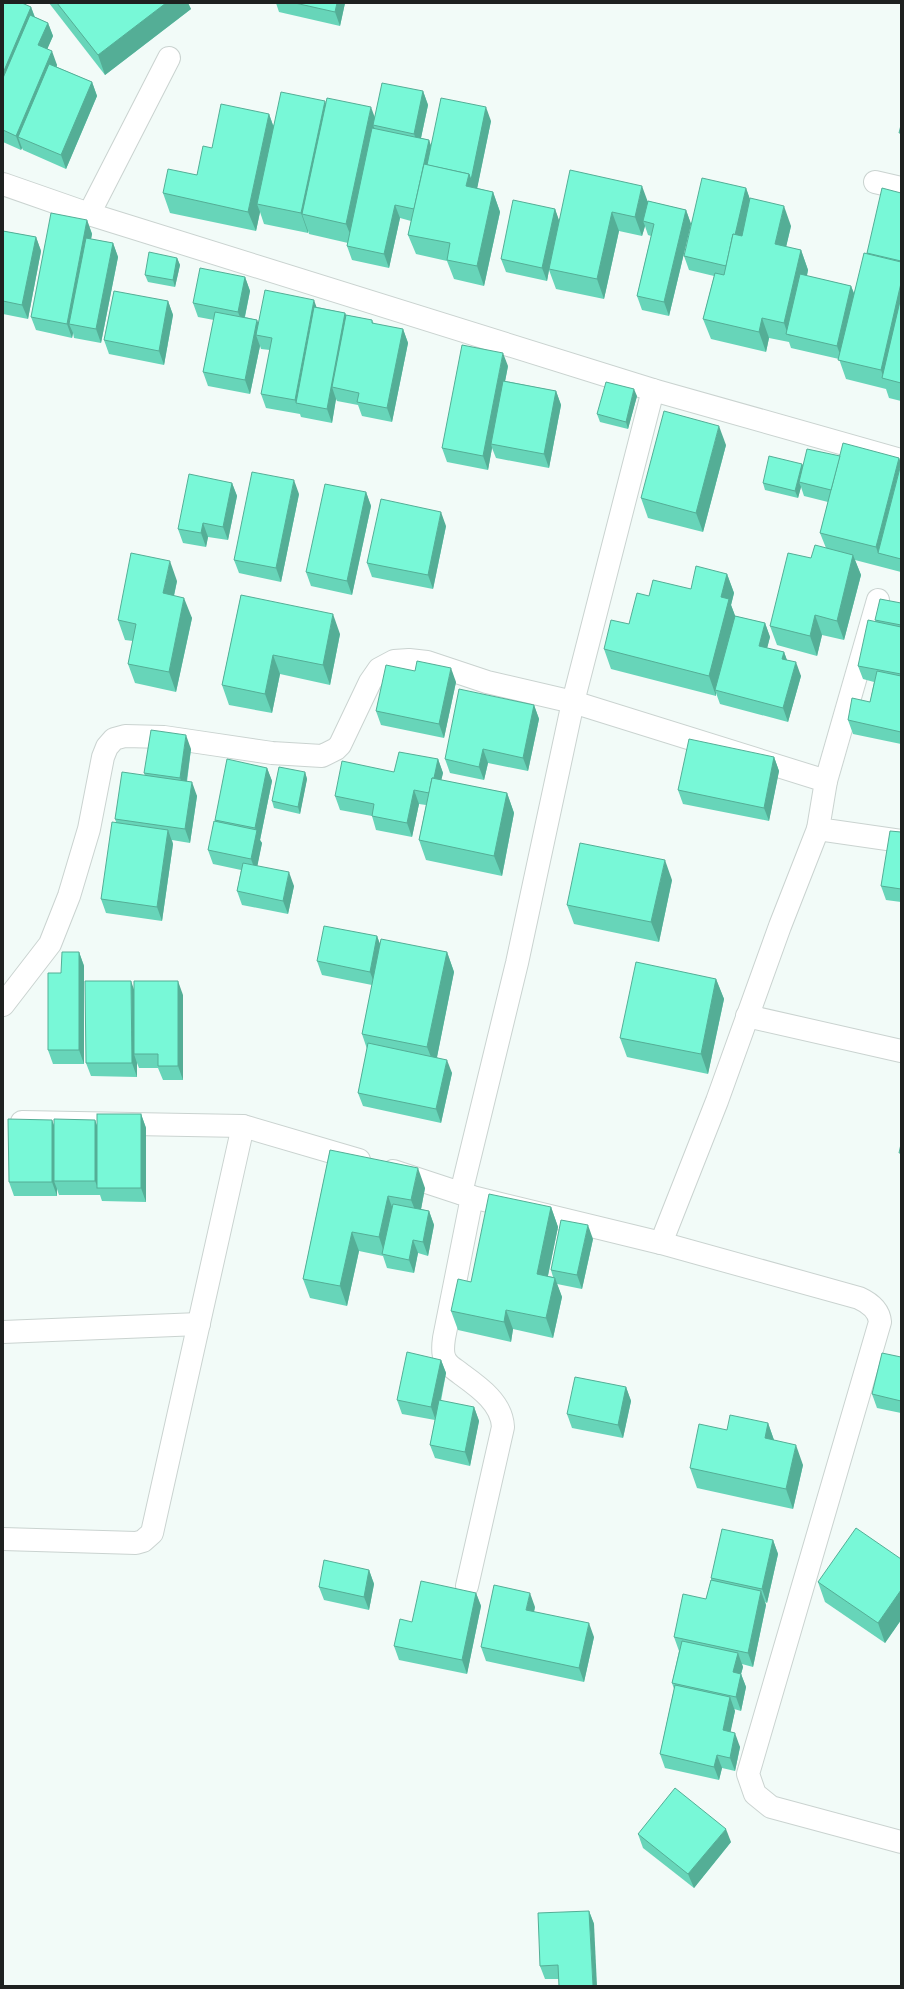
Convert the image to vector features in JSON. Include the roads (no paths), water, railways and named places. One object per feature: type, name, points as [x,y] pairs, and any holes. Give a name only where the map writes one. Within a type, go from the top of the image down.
[{"type":"street","points":[[89,214],[169,58]]},
{"type":"street","points":[[874,182],[901,188]]},
{"type":"street","points":[[3,184],[89,214],[653,390],[901,460]]},
{"type":"street","points":[[467,1586],[503,1427],[502,1416],[498,1406],[469,1379],[449,1365],[444,1358],[444,1338],[466,1195],[573,702],[653,390]]},
{"type":"street","points":[[661,1243],[717,1101],[747,1016],[818,829],[826,781],[878,600]]},
{"type":"street","points":[[3,1005],[50,944],[69,896],[89,830],[103,757],[107,747],[114,738],[126,736],[164,737],[272,753],[322,756],[336,749],[340,745],[370,682],[379,669],[394,661],[409,660],[427,662],[487,682],[573,702],[826,781]]},
{"type":"street","points":[[818,829],[901,842]]},
{"type":"street","points":[[747,1016],[901,1051]]},
{"type":"street","points":[[18,1122],[243,1126],[358,1160],[466,1195],[661,1243],[860,1298],[870,1303],[880,1322],[748,1774],[755,1794],[771,1807],[901,1842]]},
{"type":"street","points":[[3,1539],[136,1543],[143,1541],[152,1533],[243,1126]]},
{"type":"street","points":[[3,1332],[199,1324]]}]
